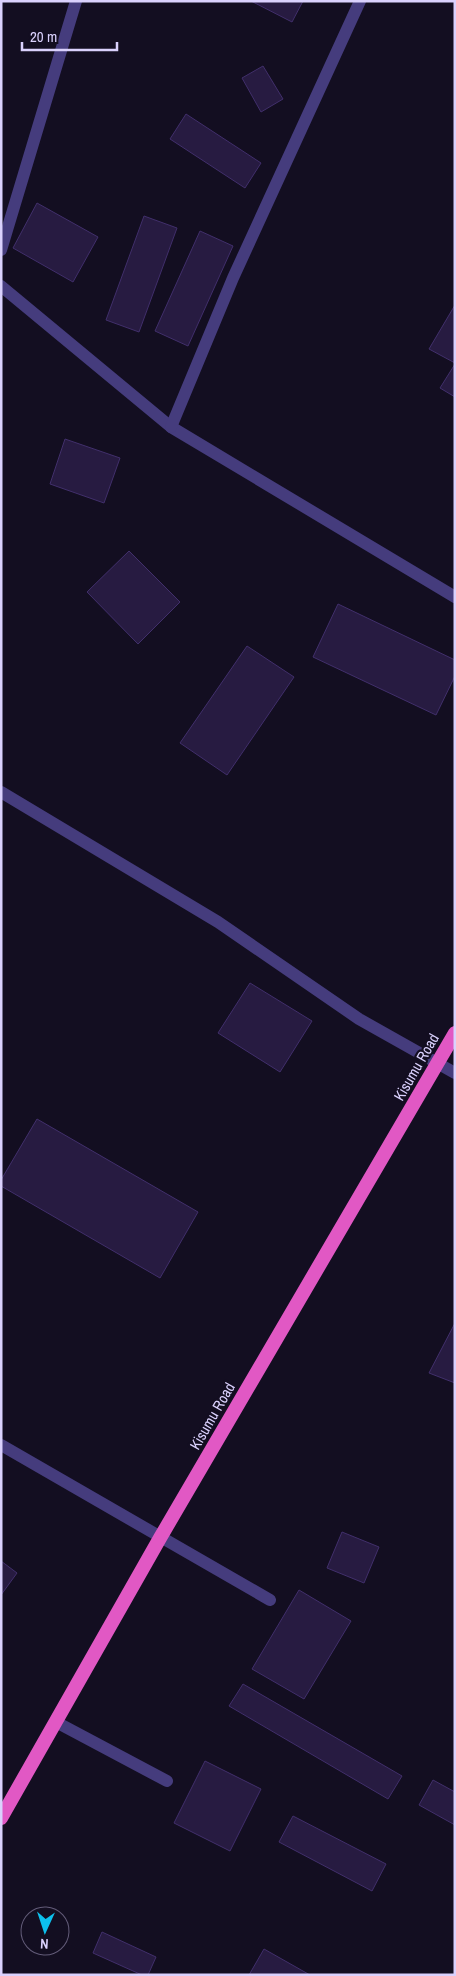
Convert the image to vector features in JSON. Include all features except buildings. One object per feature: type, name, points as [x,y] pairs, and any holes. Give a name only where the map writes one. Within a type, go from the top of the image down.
[{"type":"highway","name":"Kisumu Road","points":[[1,1818],[160,1538],[455,1033]]},
{"type":"street","points":[[1,250],[76,1]]},
{"type":"street","points":[[171,427],[233,278],[360,1]]},
{"type":"street","points":[[1,286],[171,427],[455,597]]},
{"type":"street","points":[[1,792],[218,922],[359,1019],[455,1073]]},
{"type":"street","points":[[1,1446],[270,1600]]},
{"type":"street","points":[[56,1722],[166,1781]]}]
